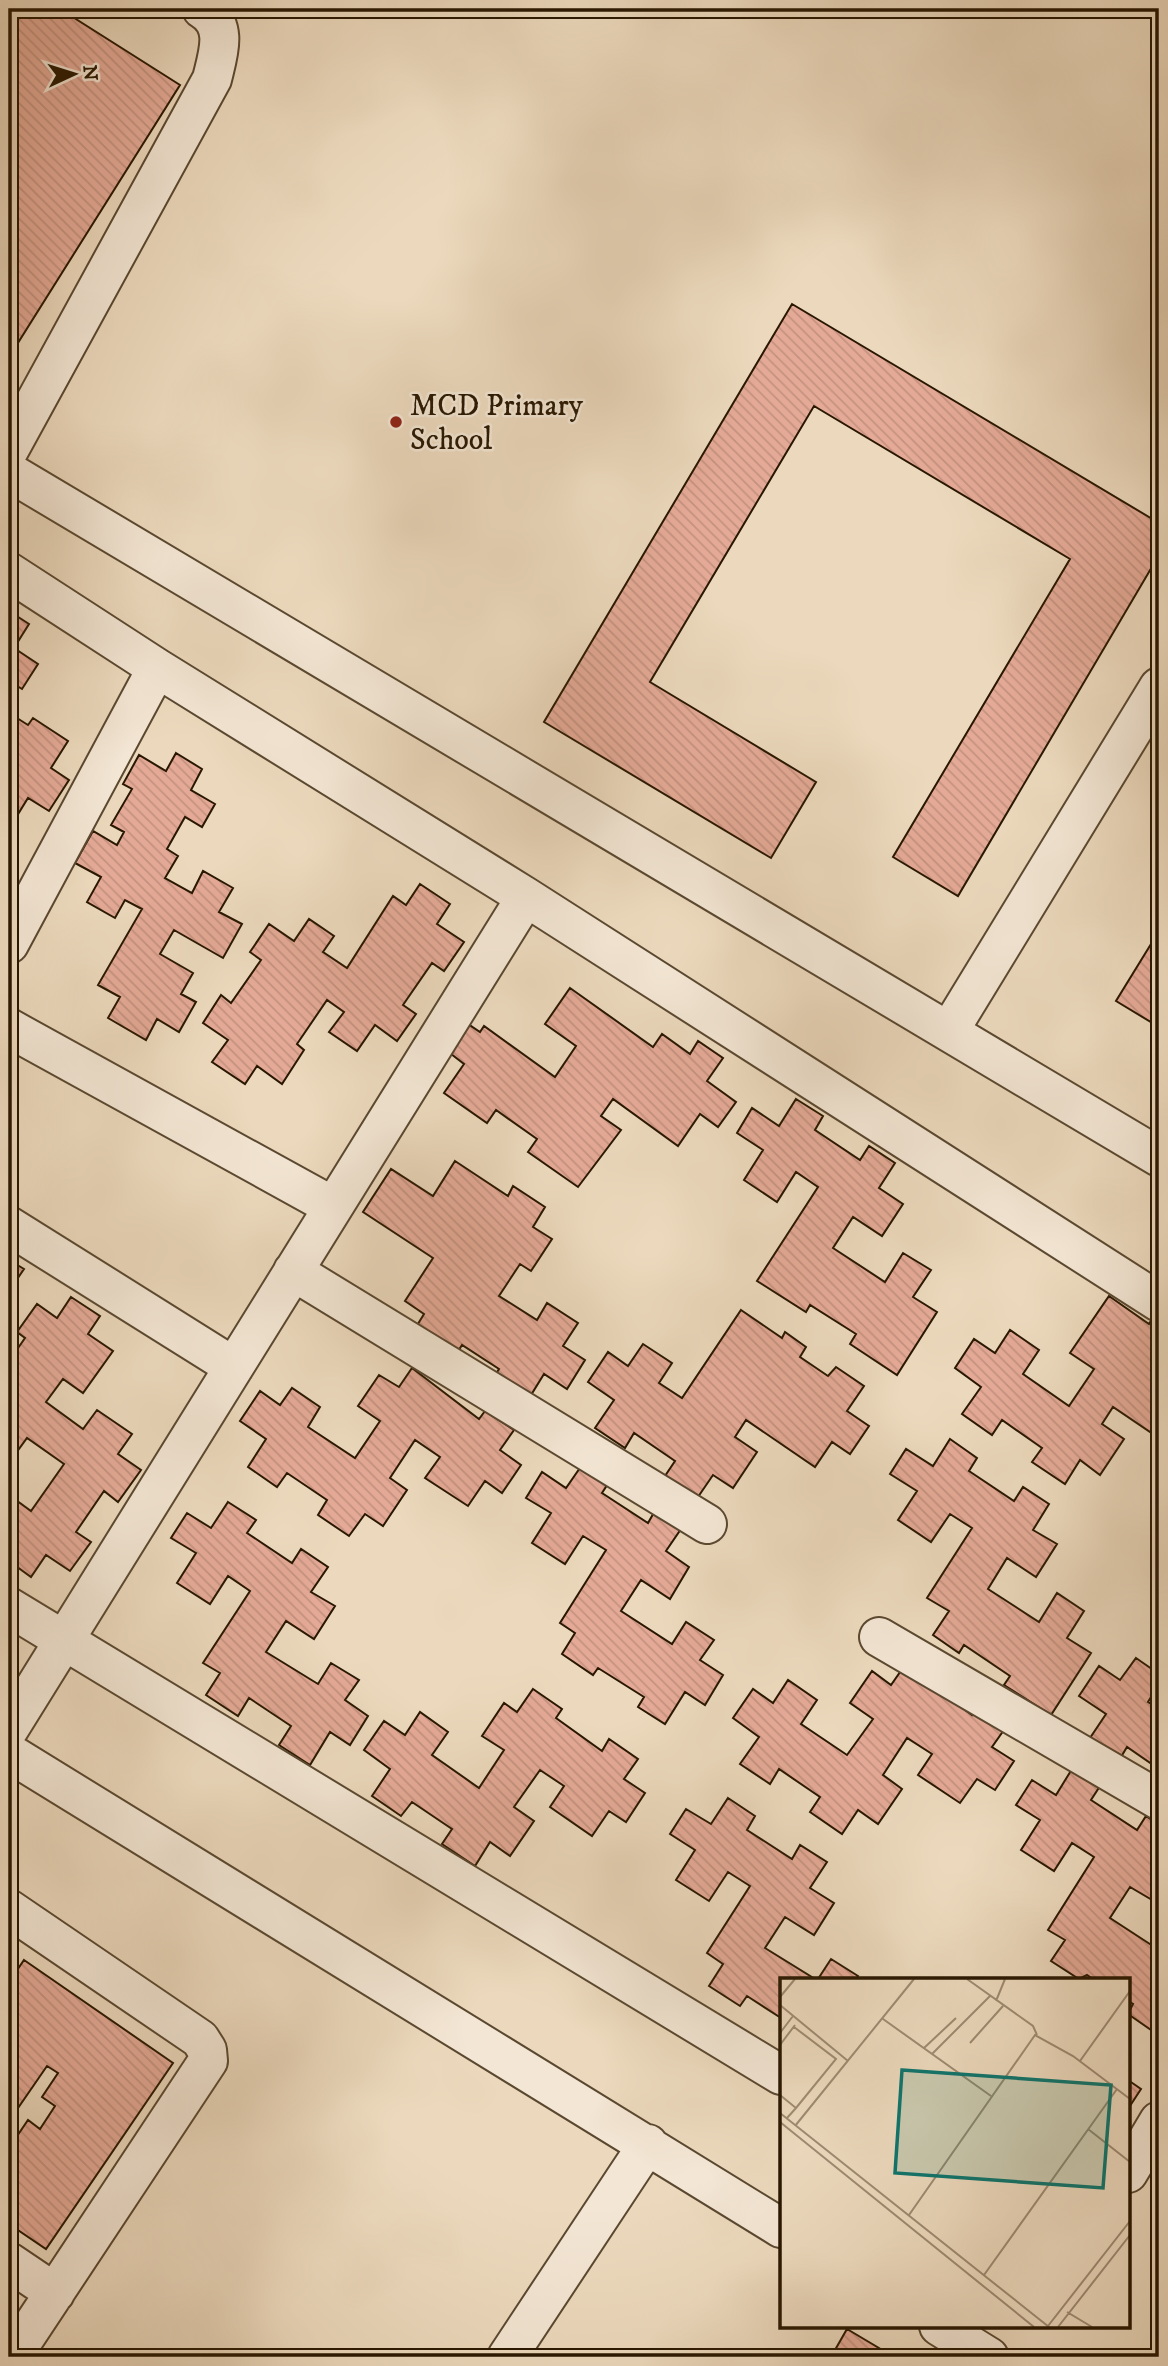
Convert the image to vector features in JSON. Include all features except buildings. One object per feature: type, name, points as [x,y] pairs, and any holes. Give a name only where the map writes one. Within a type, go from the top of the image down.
[{"type":"street","points":[[9,450],[212,79],[222,39],[211,14],[202,9]]},
{"type":"street","points":[[9,472],[1159,1157]]},
{"type":"street","points":[[9,572],[157,668],[526,897],[1159,1302]]},
{"type":"street","points":[[9,944],[157,668]]},
{"type":"street","points":[[949,1031],[1159,687]]},
{"type":"street","points":[[9,1728],[526,897]]},
{"type":"street","points":[[9,1028],[332,1206]]},
{"type":"street","points":[[9,1226],[234,1367]]},
{"type":"street","points":[[293,1271],[707,1524]]},
{"type":"street","points":[[9,1607],[780,2074]]},
{"type":"street","points":[[879,1637],[1159,1800]]},
{"type":"street","points":[[9,1753],[780,2227]]},
{"type":"street","points":[[9,1909],[200,2039],[207,2050],[208,2061],[12,2357]]},
{"type":"street","points":[[1130,2170],[1159,2121]]},
{"type":"street","points":[[508,2357],[648,2144]]},
{"type":"street","points":[[9,2262],[55,2293]]},
{"type":"street","points":[[942,2328],[989,2357]]},
{"type":"place","name":"MCD Primary School","points":[[396,422]]}]
